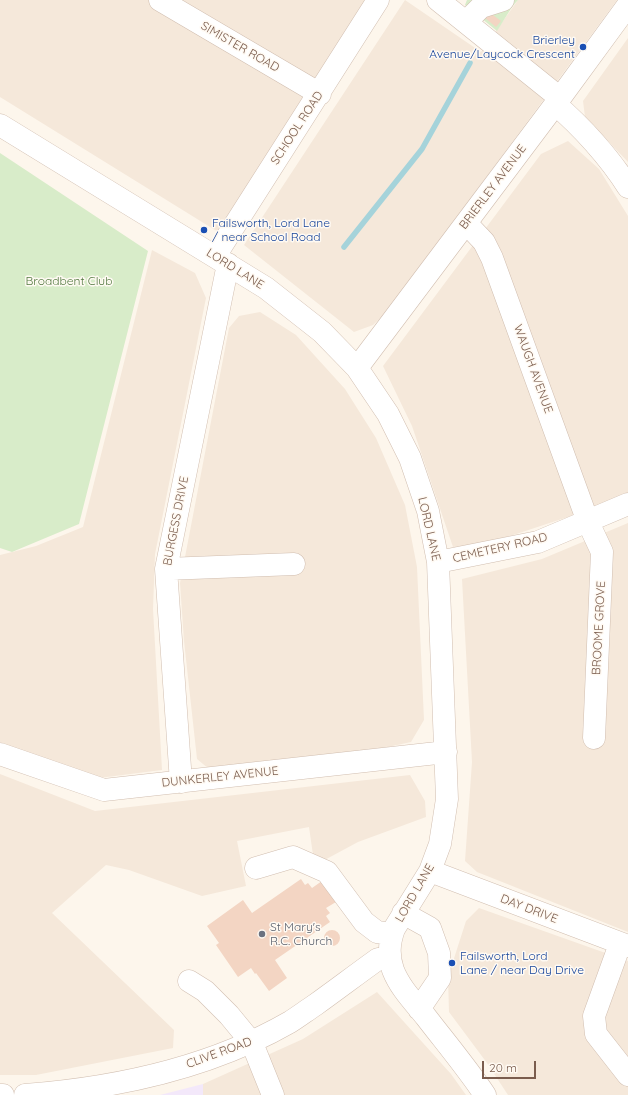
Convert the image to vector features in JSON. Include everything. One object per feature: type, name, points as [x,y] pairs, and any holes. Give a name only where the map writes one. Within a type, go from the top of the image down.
[{"type":"street","name":"SIMISTER ROAD","points":[[160,0],[320,94]]},
{"type":"street","name":"SCHOOL ROAD","points":[[221,260],[378,0]]},
{"type":"street","points":[[438,0],[466,22],[557,101],[618,171],[628,187]]},
{"type":"street","points":[[466,22],[481,7],[503,0]]},
{"type":"street","name":"BRIERLEY AVENUE","points":[[357,368],[628,5]]},
{"type":"street","name":"LORD LANE","points":[[0,125],[266,288],[322,332],[357,368],[388,414],[410,458],[428,511],[438,562],[447,799],[440,844],[430,871],[403,912],[392,934],[389,948],[390,957],[397,979],[403,988],[473,1076],[486,1095]]},
{"type":"street","name":"WAUGH AVENUE","points":[[466,223],[484,242],[492,258],[588,522]]},
{"type":"street","name":"BURGESS DRIVE","points":[[181,782],[166,569],[221,260]]},
{"type":"street","name":"CEMETERY ROAD","points":[[438,562],[538,542],[628,504]]},
{"type":"street","name":"BROOME GROVE","points":[[588,522],[602,552],[594,738]]},
{"type":"street","points":[[166,569],[294,564]]},
{"type":"street","name":"DUNKERLEY AVENUE","points":[[0,754],[104,790],[446,752]]},
{"type":"street","points":[[256,868],[293,857],[327,872],[364,922],[377,932],[392,934]]},
{"type":"street","name":"DAY DRIVE","points":[[430,871],[624,945]]},
{"type":"street","points":[[403,912],[430,928],[439,952],[440,978],[419,1009]]},
{"type":"street","points":[[624,945],[594,1016],[596,1034],[628,1075]]},
{"type":"street","name":"CLIVE ROAD","points":[[26,1095],[89,1088],[156,1074],[204,1060],[252,1043],[291,1022],[378,959],[390,957]]},
{"type":"street","points":[[189,981],[205,991],[229,1015],[252,1043],[273,1095]]},
{"type":"shaded area","points":[[0,0],[373,0],[223,235],[0,97]]},
{"type":"shaded area","points":[[405,0],[481,52],[518,0],[617,0],[387,312],[373,325],[354,332],[244,245]]},
{"type":"shaded area","points":[[628,38],[628,162],[585,117],[583,101]]},
{"type":"shaded area","points":[[568,141],[599,169],[628,216],[628,493],[592,509],[483,545],[453,547],[412,426],[383,366],[541,154]]},
{"type":"shaded area","points":[[152,250],[195,273],[206,298],[155,554],[153,609],[162,770],[91,779],[0,742],[0,555],[36,546],[83,527]]},
{"type":"shaded area","points":[[260,312],[296,335],[345,389],[376,438],[405,505],[417,567],[424,720],[411,742],[383,748],[209,769],[197,759],[184,641],[180,583],[229,328],[239,316]]},
{"type":"shaded area","points":[[628,523],[628,932],[477,872],[465,861],[472,762],[462,579],[542,559]]},
{"type":"shaded area","points":[[0,774],[95,811],[410,775],[425,801],[426,817],[358,842],[319,863],[313,855],[309,827],[237,841],[246,886],[202,896],[129,870],[106,865],[52,913],[174,1030],[173,1048],[36,1075],[0,1075]]},
{"type":"shaded area","points":[[479,908],[628,961],[628,1095],[508,1095],[487,1063],[449,1012],[448,977],[466,921]]},
{"type":"shaded area","points":[[377,992],[451,1074],[466,1095],[203,1095],[203,1084],[303,1039]]},
{"type":"shaded area","points":[[203,1084],[203,1095],[160,1095]]},
{"type":"green space","points":[[467,0],[518,0],[497,31],[465,5]]},
{"type":"green space","name":"Broadbent Club","points":[[0,153],[148,251],[79,524],[12,552],[0,548]]},
{"type":"building","points":[[489,12],[501,21],[496,27],[485,18]]},
{"type":"building","name":"St Mary's R.C. Church","points":[[301,879],[305,885],[308,883],[312,888],[322,881],[336,902],[326,908],[330,913],[326,916],[330,922],[275,960],[287,978],[269,991],[251,968],[238,977],[216,945],[219,943],[207,926],[243,900],[252,913]]},
{"type":"building","points":[[332,930],[338,932],[340,938],[338,944],[332,946],[326,944],[324,938],[326,932]]},
{"type":"waterway","points":[[344,247],[422,149],[470,63]]},
{"type":"place","name":"Brierley Avenue/Laycock Crescent","points":[[583,47]]},
{"type":"place","name":"Failsworth, Lord Lane / near School Road","points":[[204,230]]},
{"type":"place","name":"St Mary's R.C. Church","points":[[262,934]]},
{"type":"place","name":"Failsworth, Lord Lane / near Day Drive","points":[[452,963]]}]
